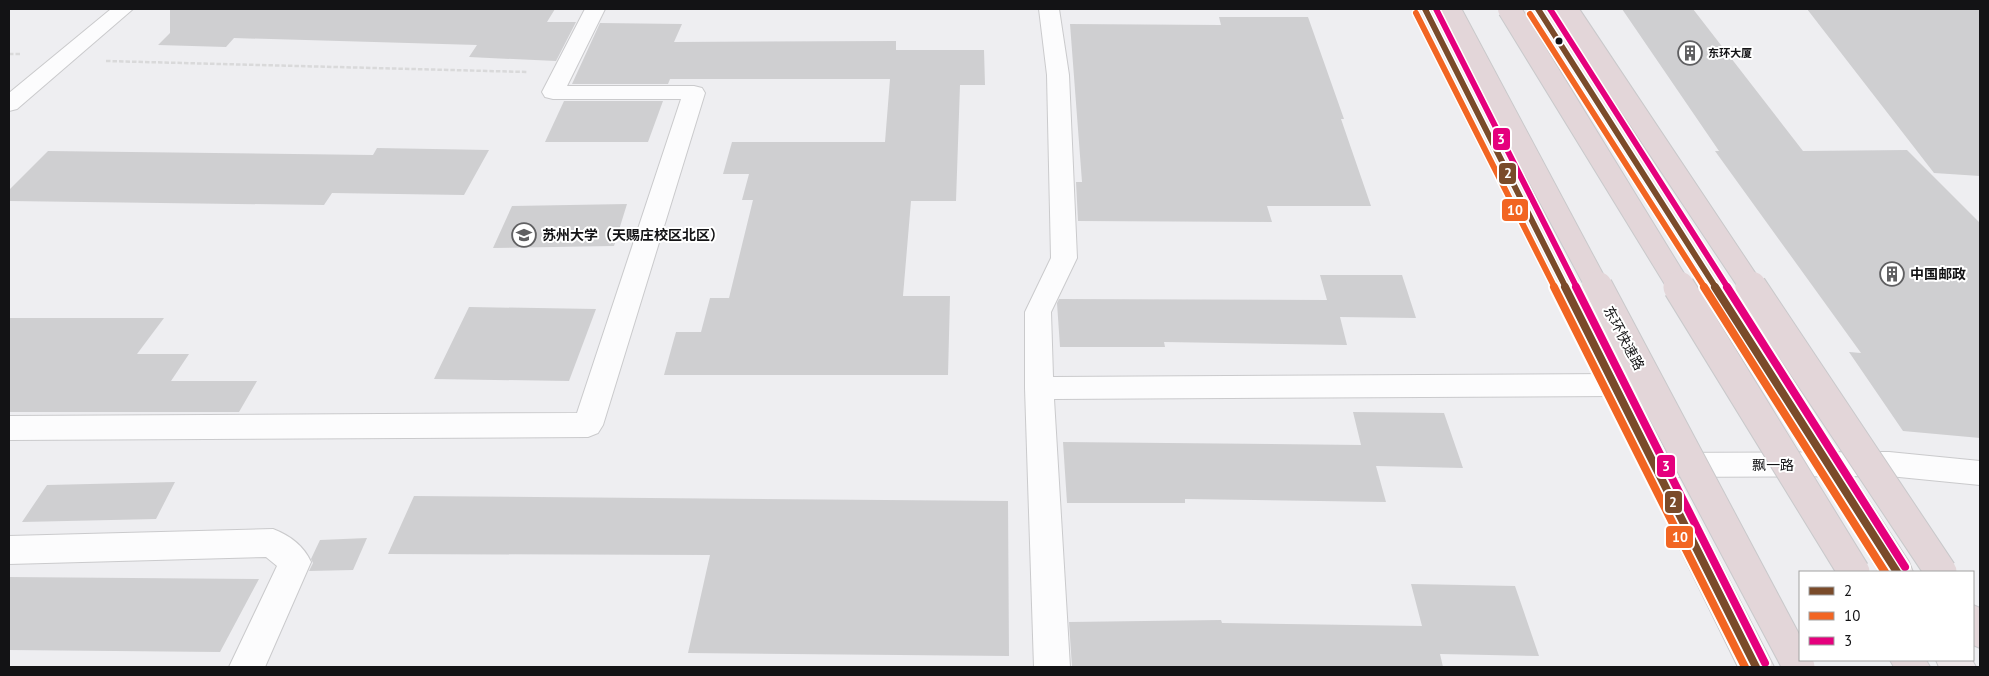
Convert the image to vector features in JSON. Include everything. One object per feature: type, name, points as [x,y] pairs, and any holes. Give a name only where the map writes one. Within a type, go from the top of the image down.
[{"type":"highway","name":"东环快速路","points":[[1449,9],[1799,667]]},
{"type":"highway","points":[[1509,9],[1853,571]]},
{"type":"highway","points":[[1566,9],[1940,571]]},
{"type":"main road","points":[[1425,9],[1756,667]]},
{"type":"main road","points":[[1538,9],[1896,571]]},
{"type":"street","points":[[9,104],[123,9]]},
{"type":"street","points":[[9,428],[588,425],[694,93],[553,92],[595,9]]},
{"type":"street","points":[[1049,9],[1058,74],[1064,258],[1038,312],[1039,388],[1052,667]]},
{"type":"street","points":[[1039,388],[1614,385]]},
{"type":"street","name":"飘一路","points":[[1655,465],[1889,464],[1980,473]]},
{"type":"street","points":[[9,550],[273,543],[294,562],[247,667]]},
{"type":"path","points":[[9,54],[67,54],[116,63],[562,73]]},
{"type":"building","points":[[170,9],[555,9],[547,22],[576,22],[556,61],[469,57],[477,45],[234,38],[226,47],[158,45],[170,33]]},
{"type":"building","points":[[1622,9],[1693,9],[1803,151],[1907,150],[1980,223],[1980,438],[1903,431],[1849,352],[1861,353],[1715,151],[1719,151]]},
{"type":"building","points":[[1807,9],[1980,9],[1980,176],[1934,173]]},
{"type":"building","points":[[1219,17],[1308,17],[1344,119],[1341,119],[1371,206],[1267,206],[1272,222],[1078,221],[1076,182],[1082,182],[1070,24],[1221,25]]},
{"type":"building","points":[[600,23],[682,24],[674,42],[896,41],[896,50],[984,50],[985,85],[960,85],[956,201],[911,201],[903,296],[950,296],[948,375],[664,375],[676,332],[701,332],[710,298],[729,298],[753,200],[742,200],[749,174],[723,174],[732,142],[885,142],[890,79],[670,79],[668,84],[572,84]]},
{"type":"building","points":[[564,101],[663,101],[648,142],[545,142]]},
{"type":"building","points":[[377,148],[489,150],[464,195],[332,193],[324,205],[9,201],[9,190],[48,151],[373,155]]},
{"type":"building","points":[[627,204],[614,246],[493,248],[512,206]]},
{"type":"building","points":[[1320,275],[1402,275],[1416,318],[1340,317],[1347,345],[1164,342],[1165,347],[1060,347],[1057,303],[1059,299],[1327,300]]},
{"type":"building","points":[[469,307],[596,309],[569,381],[434,379]]},
{"type":"building","points":[[9,318],[164,318],[137,354],[189,354],[171,381],[257,381],[239,412],[9,412]]},
{"type":"building","points":[[1353,412],[1444,413],[1463,468],[1376,466],[1386,502],[1185,499],[1185,503],[1067,503],[1063,442],[1361,445]]},
{"type":"building","points":[[175,482],[156,519],[22,522],[47,485]]},
{"type":"building","points":[[414,496],[1008,501],[1009,656],[688,653],[710,555],[388,554]]},
{"type":"building","points":[[367,538],[353,570],[309,571],[313,563],[311,559],[320,540]]},
{"type":"building","points":[[9,577],[259,579],[220,652],[9,650]]},
{"type":"building","points":[[1411,584],[1515,586],[1539,656],[1440,654],[1443,667],[1072,667],[1069,622],[1221,620],[1222,623],[1422,626]]},
{"type":"transit line","name":"2","points":[[1425,9],[1756,667]]},
{"type":"transit line","name":"3","points":[[1436,9],[1765,663]]},
{"type":"transit line","name":"2","points":[[1538,9],[1896,571]]},
{"type":"transit line","name":"3","points":[[1550,9],[1905,567]]},
{"type":"transit line","name":"10","points":[[1416,13],[1745,667]]},
{"type":"transit line","name":"10","points":[[1530,14],[1884,571]]},
{"type":"place","name":"东环大厦","points":[[1690,53]]},
{"type":"place","name":"苏州大学（天赐庄校区北区）","points":[[524,235]]},
{"type":"place","name":"中国邮政","points":[[1892,274]]}]
